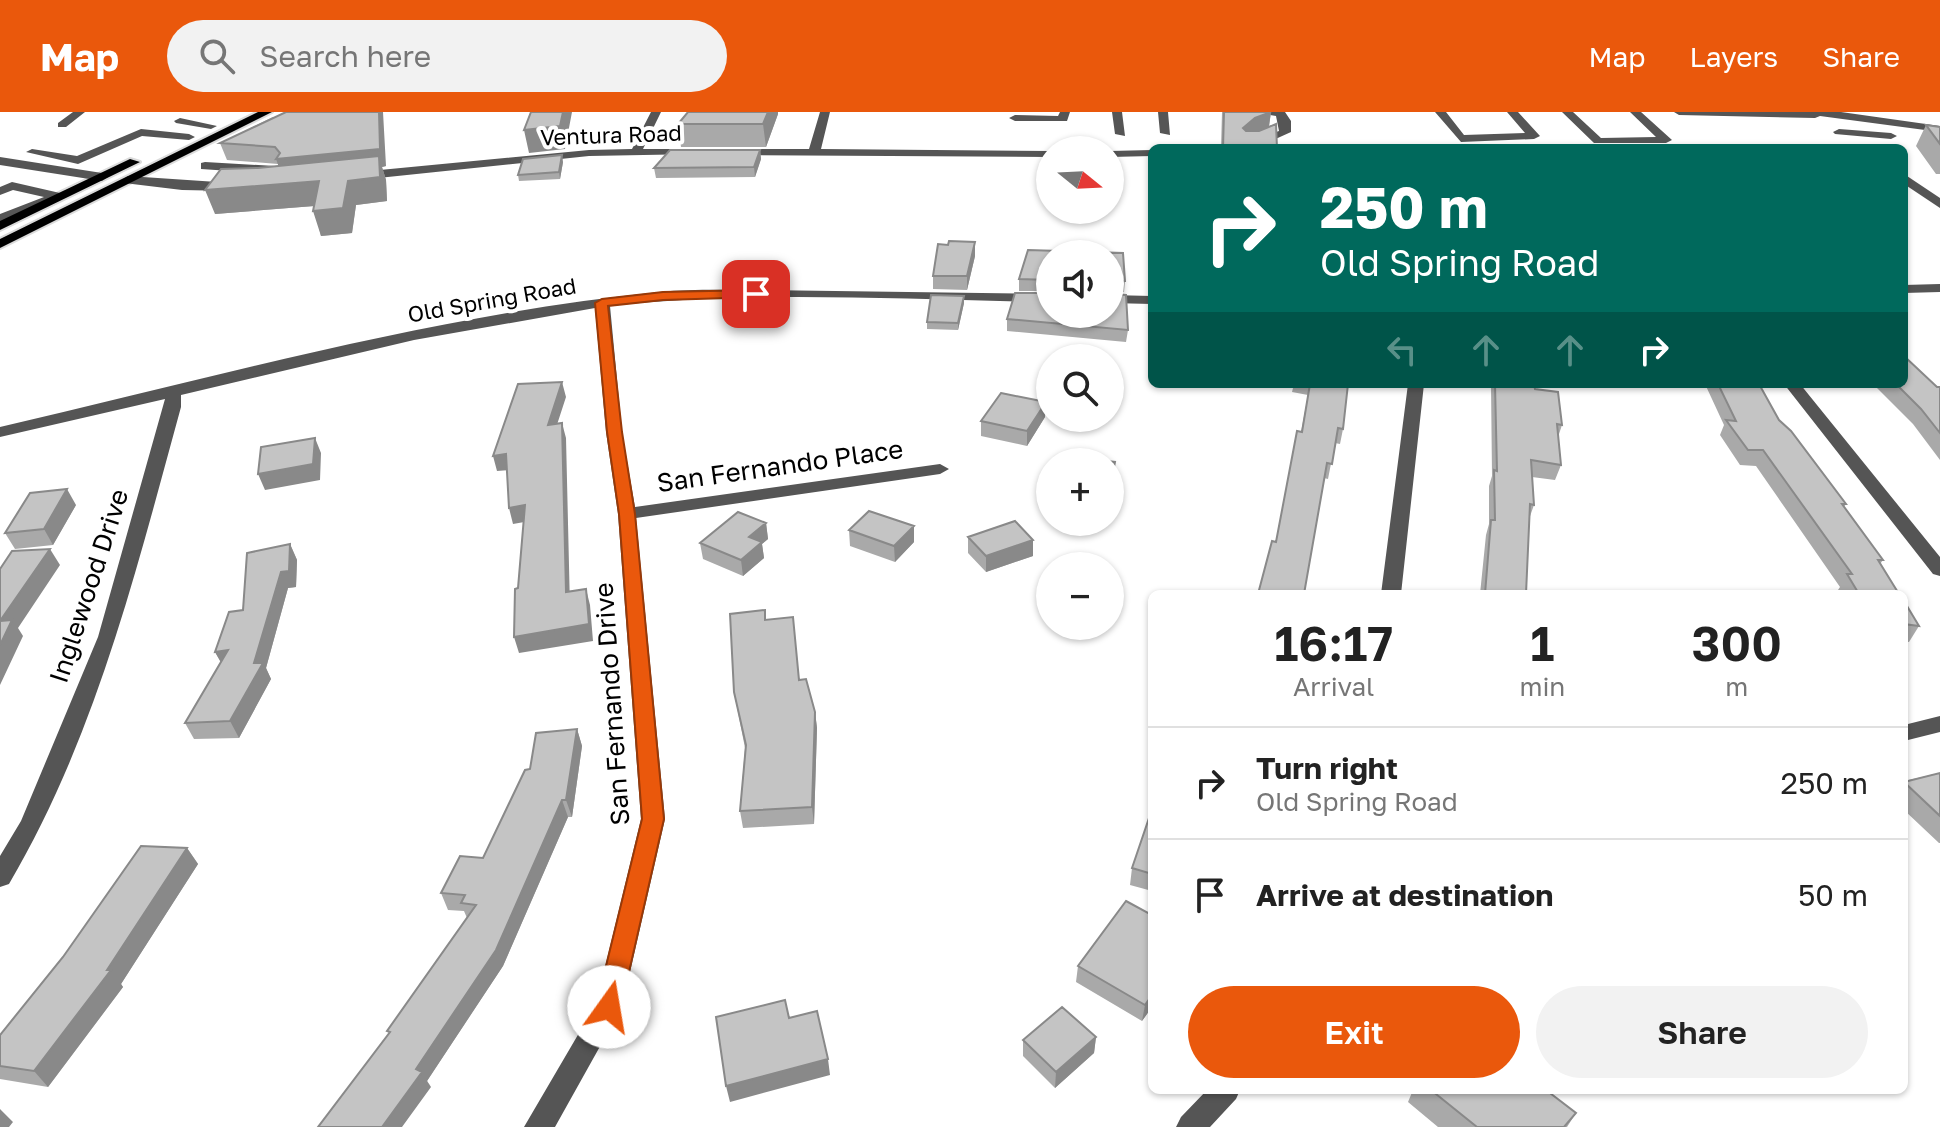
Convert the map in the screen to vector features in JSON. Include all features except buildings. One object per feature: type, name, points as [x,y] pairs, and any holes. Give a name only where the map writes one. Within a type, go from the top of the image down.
[{"type":"main road","points":[[0,226],[241,112]]},
{"type":"main road","points":[[33,228],[267,112]]},
{"type":"street","points":[[62,125],[80,112]]},
{"type":"street","points":[[636,152],[656,112]]},
{"type":"street","points":[[814,152],[825,112]]},
{"type":"street","points":[[1015,118],[1063,119],[1065,112]]},
{"type":"street","points":[[1117,112],[1121,134]]},
{"type":"street","points":[[1163,112],[1166,133]]},
{"type":"street","points":[[1253,144],[1285,132],[1285,121],[1280,113],[1256,112]]},
{"type":"street","points":[[1440,112],[1461,139],[1534,136],[1512,112]]},
{"type":"street","points":[[1567,112],[1598,141],[1666,140],[1635,112]]},
{"type":"street","points":[[1679,112],[1815,113],[1886,118],[1940,129]]},
{"type":"street","points":[[1815,113],[1856,144]]},
{"type":"street","points":[[180,121],[211,126]]},
{"type":"street","points":[[1839,132],[1926,139],[1920,127]]},
{"type":"street","points":[[32,152],[78,160],[141,132],[189,137]]},
{"type":"street","name":"Ventura Road","points":[[353,177],[455,160],[589,153],[708,152]]},
{"type":"street","points":[[723,152],[1036,154]]},
{"type":"street","points":[[1124,154],[1148,153]]},
{"type":"street","points":[[0,161],[102,177]]},
{"type":"street","points":[[205,166],[277,170],[267,185]]},
{"type":"street","points":[[205,187],[223,169]]},
{"type":"street","points":[[128,180],[205,187],[252,186]]},
{"type":"street","points":[[1908,181],[1940,204]]},
{"type":"street","points":[[0,191],[12,186],[56,196]]},
{"type":"street","points":[[0,218],[78,189]]},
{"type":"street","points":[[0,246],[33,228]]},
{"type":"street","points":[[1908,289],[1940,288]]},
{"type":"street","name":"Old Spring Road","points":[[0,432],[414,336],[602,303],[663,296],[756,294],[1036,298]]},
{"type":"street","points":[[1124,299],[1148,300]]},
{"type":"street","name":"San Fernando Drive","points":[[539,1127],[609,1007],[653,819],[627,514],[614,432],[602,303]]},
{"type":"street","points":[[1391,590],[1416,388]]},
{"type":"street","points":[[1795,388],[1940,570]]},
{"type":"street","name":"Inglewood Drive","points":[[0,877],[32,824],[108,637],[173,407],[173,393]]},
{"type":"street","name":"San Fernando Place","points":[[627,514],[940,469]]},
{"type":"street","points":[[1908,732],[1940,724]]},
{"type":"street","points":[[1191,1127],[1222,1094]]},
{"type":"route","points":[[609,1007],[653,819],[627,514],[614,432],[602,303],[663,296],[756,294]]}]
